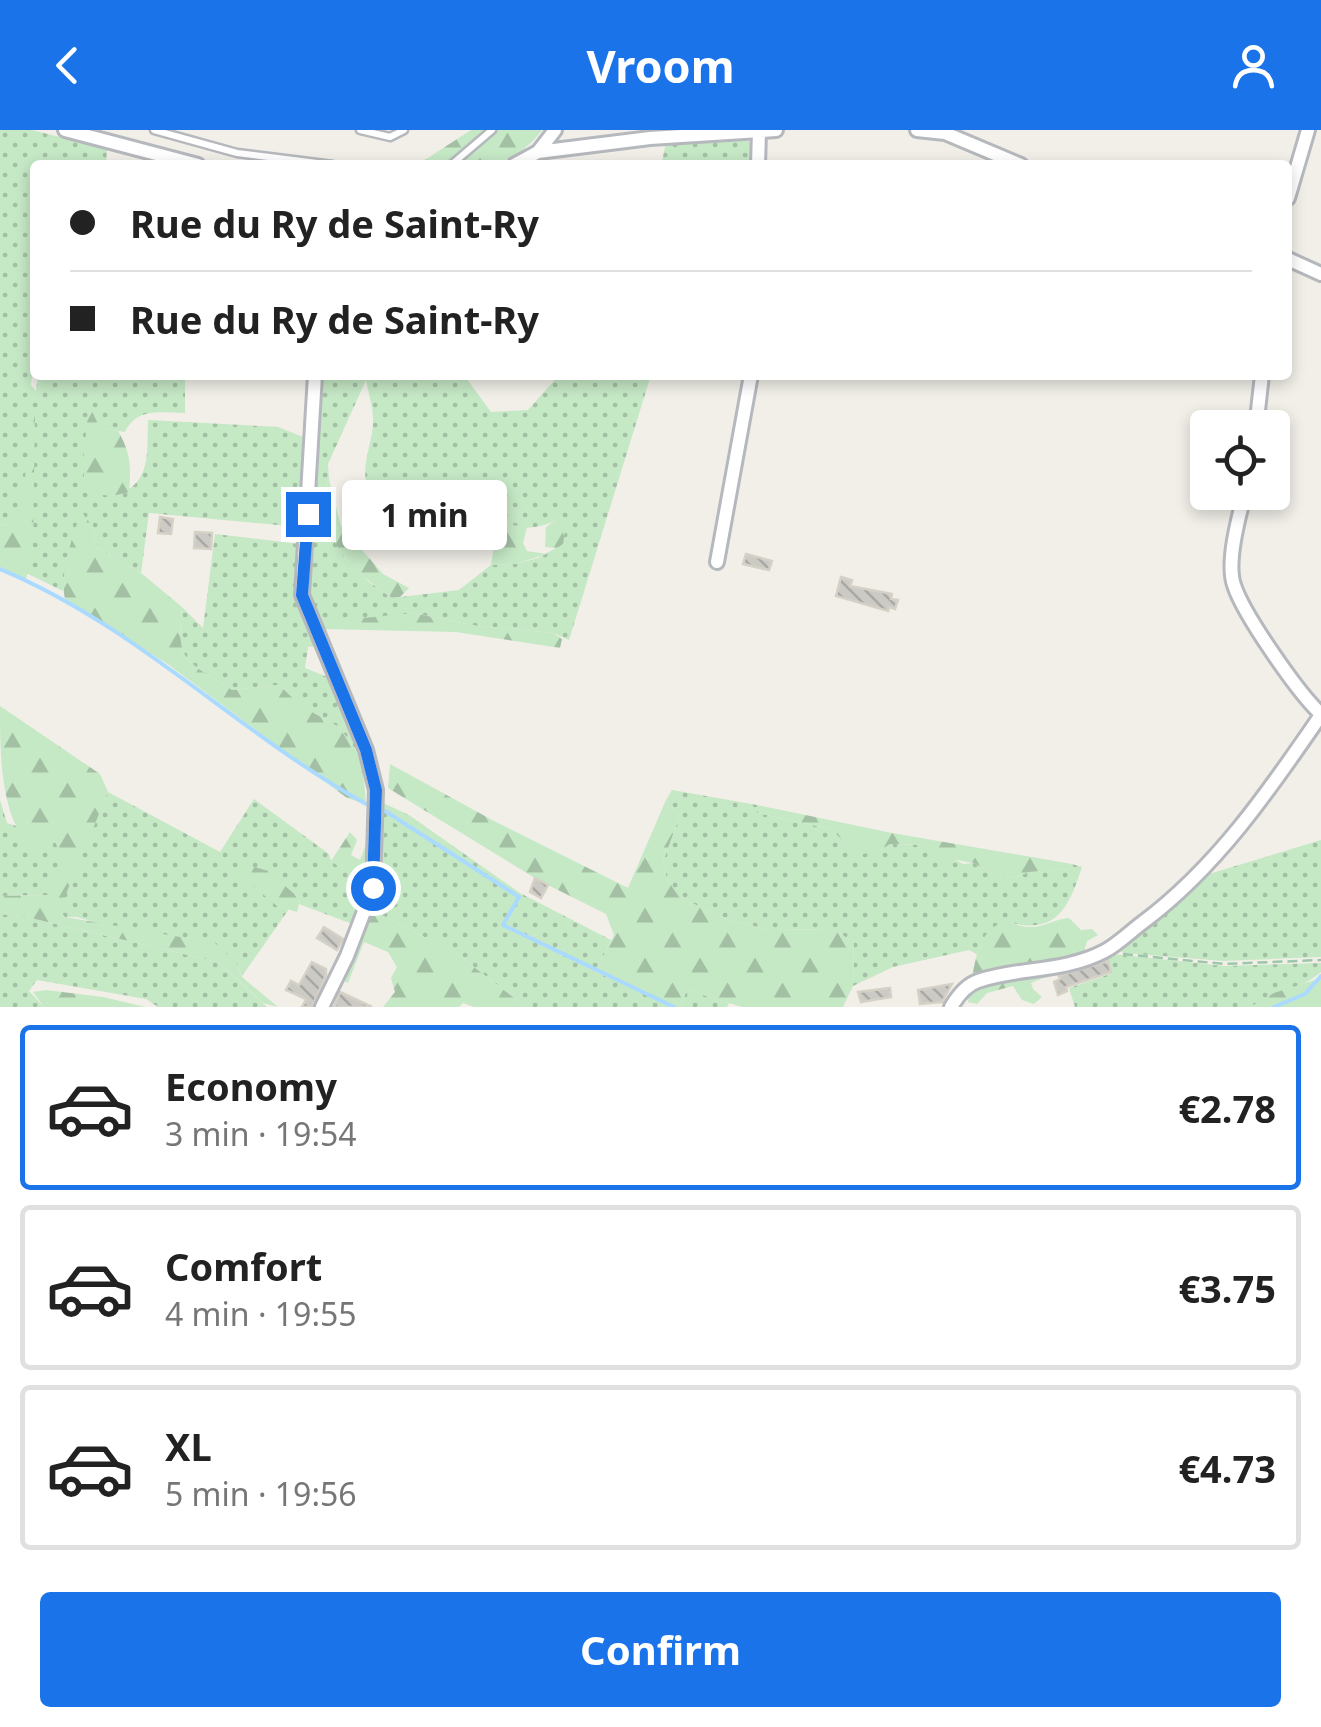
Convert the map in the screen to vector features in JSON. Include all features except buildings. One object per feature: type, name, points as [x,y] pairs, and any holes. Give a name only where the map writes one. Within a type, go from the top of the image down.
[{"type":"street","points":[[65,130],[179,160]]},
{"type":"street","points":[[538,152],[555,130]]},
{"type":"street","points":[[523,160],[538,152],[650,138],[776,130]]},
{"type":"street","points":[[917,130],[945,132],[1009,160]]},
{"type":"street","points":[[1292,184],[1308,130]]},
{"type":"street","points":[[758,160],[759,131]]},
{"type":"street","points":[[1292,261],[1321,274]]},
{"type":"street","points":[[315,380],[302,595],[366,750],[376,790],[373,888],[322,1007]]},
{"type":"street","points":[[717,562],[750,380]]},
{"type":"street","points":[[1258,410],[1261,380]]},
{"type":"street","points":[[951,1007],[957,996],[976,982],[1056,968],[1106,951],[1199,876],[1321,715],[1258,632],[1232,583],[1241,510]]},
{"type":"lane","points":[[154,130],[237,153],[293,160]]},
{"type":"lane","points":[[360,130],[390,137],[404,130]]},
{"type":"lane","points":[[457,160],[492,130]]},
{"type":"path","points":[[1106,951],[1224,964],[1321,960]]},
{"type":"green space","points":[[0,130],[32,130],[107,149],[106,160],[30,160],[31,385],[36,391],[37,380],[185,380],[185,413],[143,415],[125,432],[100,428],[90,408],[112,496],[141,477],[147,456],[148,420],[278,427],[308,439],[300,527],[149,513],[141,573],[98,549],[92,526],[68,556],[63,591],[26,573],[33,547],[18,522],[0,526]]},
{"type":"green space","points":[[471,130],[542,130],[505,160],[425,160]]},
{"type":"green space","points":[[743,138],[755,145],[756,160],[662,160],[666,143]]},
{"type":"green space","points":[[318,380],[366,380],[468,380],[491,412],[528,410],[555,380],[649,380],[569,640],[553,633],[477,626],[413,613],[322,629],[306,594]],"holes":[[[366,380],[372,435],[366,481],[377,511],[398,534],[410,542],[440,546],[460,539],[485,514],[523,528],[542,526],[561,517],[563,544],[538,558],[491,565],[459,590],[392,598],[369,582],[344,557],[323,502],[328,464]]]},
{"type":"green space","points":[[89,405],[100,428],[118,431],[122,439],[129,460],[129,492],[112,496],[85,493],[83,461]]},
{"type":"green space","points":[[35,412],[33,547],[26,580],[0,569],[0,526],[18,522]]},
{"type":"green space","points":[[329,479],[341,526],[383,574],[409,588],[400,597],[392,598],[376,587],[339,549],[326,517]]},
{"type":"green space","points":[[81,511],[92,526],[98,549],[141,573],[182,607],[183,651],[194,666],[232,690],[279,685],[301,706],[339,727],[362,759],[366,804],[347,798],[169,665],[65,599],[65,566]]},
{"type":"green space","points":[[560,517],[567,519],[563,544],[545,547],[546,527]]},
{"type":"green space","points":[[498,523],[527,527],[523,543],[527,551],[547,554],[515,564],[491,565]]},
{"type":"green space","points":[[215,534],[300,544],[299,597],[316,646],[308,647],[305,668],[330,678],[362,759],[339,727],[300,706],[279,685],[232,690],[188,659],[181,640],[182,607],[203,628]]},
{"type":"green space","points":[[413,613],[477,626],[553,633],[562,639],[560,648],[456,632],[322,629],[324,622]]},
{"type":"green space","points":[[0,706],[100,774],[108,792],[59,911],[65,917],[215,943],[236,963],[242,977],[278,1007],[263,1003],[218,962],[0,914],[0,896],[50,895],[61,856],[54,839],[36,850],[15,824],[4,787]]},
{"type":"green space","points":[[390,764],[628,888],[666,800],[680,815],[663,862],[667,879],[679,897],[726,919],[769,930],[835,929],[854,944],[853,986],[843,1007],[742,1007],[687,990],[680,1007],[674,1007],[596,971],[614,935],[606,914],[538,880],[388,788]]},
{"type":"green space","points":[[672,790],[757,805],[757,813],[831,829],[851,849],[879,851],[890,844],[927,845],[963,864],[974,863],[997,876],[1013,878],[1029,872],[1070,869],[1072,864],[1082,867],[1066,905],[1051,920],[1028,925],[1012,923],[980,945],[978,955],[969,950],[893,967],[853,986],[854,944],[835,929],[769,930],[726,919],[679,897],[667,879],[663,862],[680,815],[666,800]]},
{"type":"green space","points":[[108,792],[220,852],[254,799],[369,887],[355,925],[299,904],[300,899],[277,906],[289,909],[242,976],[236,963],[77,917],[65,917],[58,910]]},
{"type":"green space","points":[[0,800],[7,823],[54,839],[62,856],[50,895],[0,896]]},
{"type":"green space","points":[[383,803],[409,815],[520,893],[611,940],[596,972],[674,1007],[526,1007],[457,954],[372,910],[379,899],[378,829]]},
{"type":"green space","points":[[386,805],[406,814],[434,836],[426,844],[387,818]]},
{"type":"green space","points":[[757,805],[1072,864],[1070,869],[1029,872],[1013,878],[997,876],[974,863],[938,857],[927,845],[890,844],[863,854],[851,849],[831,829],[757,813]]},
{"type":"green space","points":[[367,822],[372,828],[384,829],[384,880],[379,899],[375,891],[331,861],[350,832],[357,840],[351,855],[360,860],[366,844]]},
{"type":"green space","points":[[1321,840],[1321,957],[1224,961],[1124,953],[1116,949],[1209,874]]},
{"type":"green space","points":[[241,863],[268,871],[300,899],[297,912],[277,906],[241,876]]},
{"type":"green space","points":[[372,910],[457,954],[526,1007],[474,1007],[463,1003],[459,1007],[383,1007],[395,992],[391,978],[397,967],[388,952],[364,942],[348,983],[341,979],[366,916]]},
{"type":"green space","points":[[0,914],[218,962],[267,1007],[158,1007],[146,999],[37,980],[29,991],[44,1007],[0,1007]]},
{"type":"green space","points":[[1069,918],[1081,930],[1092,929],[1098,935],[1087,941],[1084,952],[1058,972],[1031,983],[1042,997],[1034,1004],[1022,1000],[1013,986],[987,993],[977,1004],[968,1002],[976,958],[991,929],[1004,923],[1036,927]]},
{"type":"green space","points":[[1113,954],[1224,966],[1321,963],[1321,972],[1250,1007],[1075,1007],[1069,988],[1110,974],[1106,957]]},
{"type":"green space","points":[[1321,978],[1321,1007],[1250,1007],[1274,993]]},
{"type":"green space","points":[[46,990],[145,1007],[44,1007],[33,992]]},
{"type":"green space","points":[[687,990],[729,1003],[727,1007],[680,1007]]},
{"type":"waterway","points":[[0,569],[97,620],[319,776],[366,804]]},
{"type":"waterway","points":[[385,811],[519,897],[503,925],[674,1007]]},
{"type":"waterway","points":[[1274,1007],[1305,994],[1321,976]]},
{"type":"route","points":[[308,514],[302,595],[366,750],[376,790],[373,888]]}]
